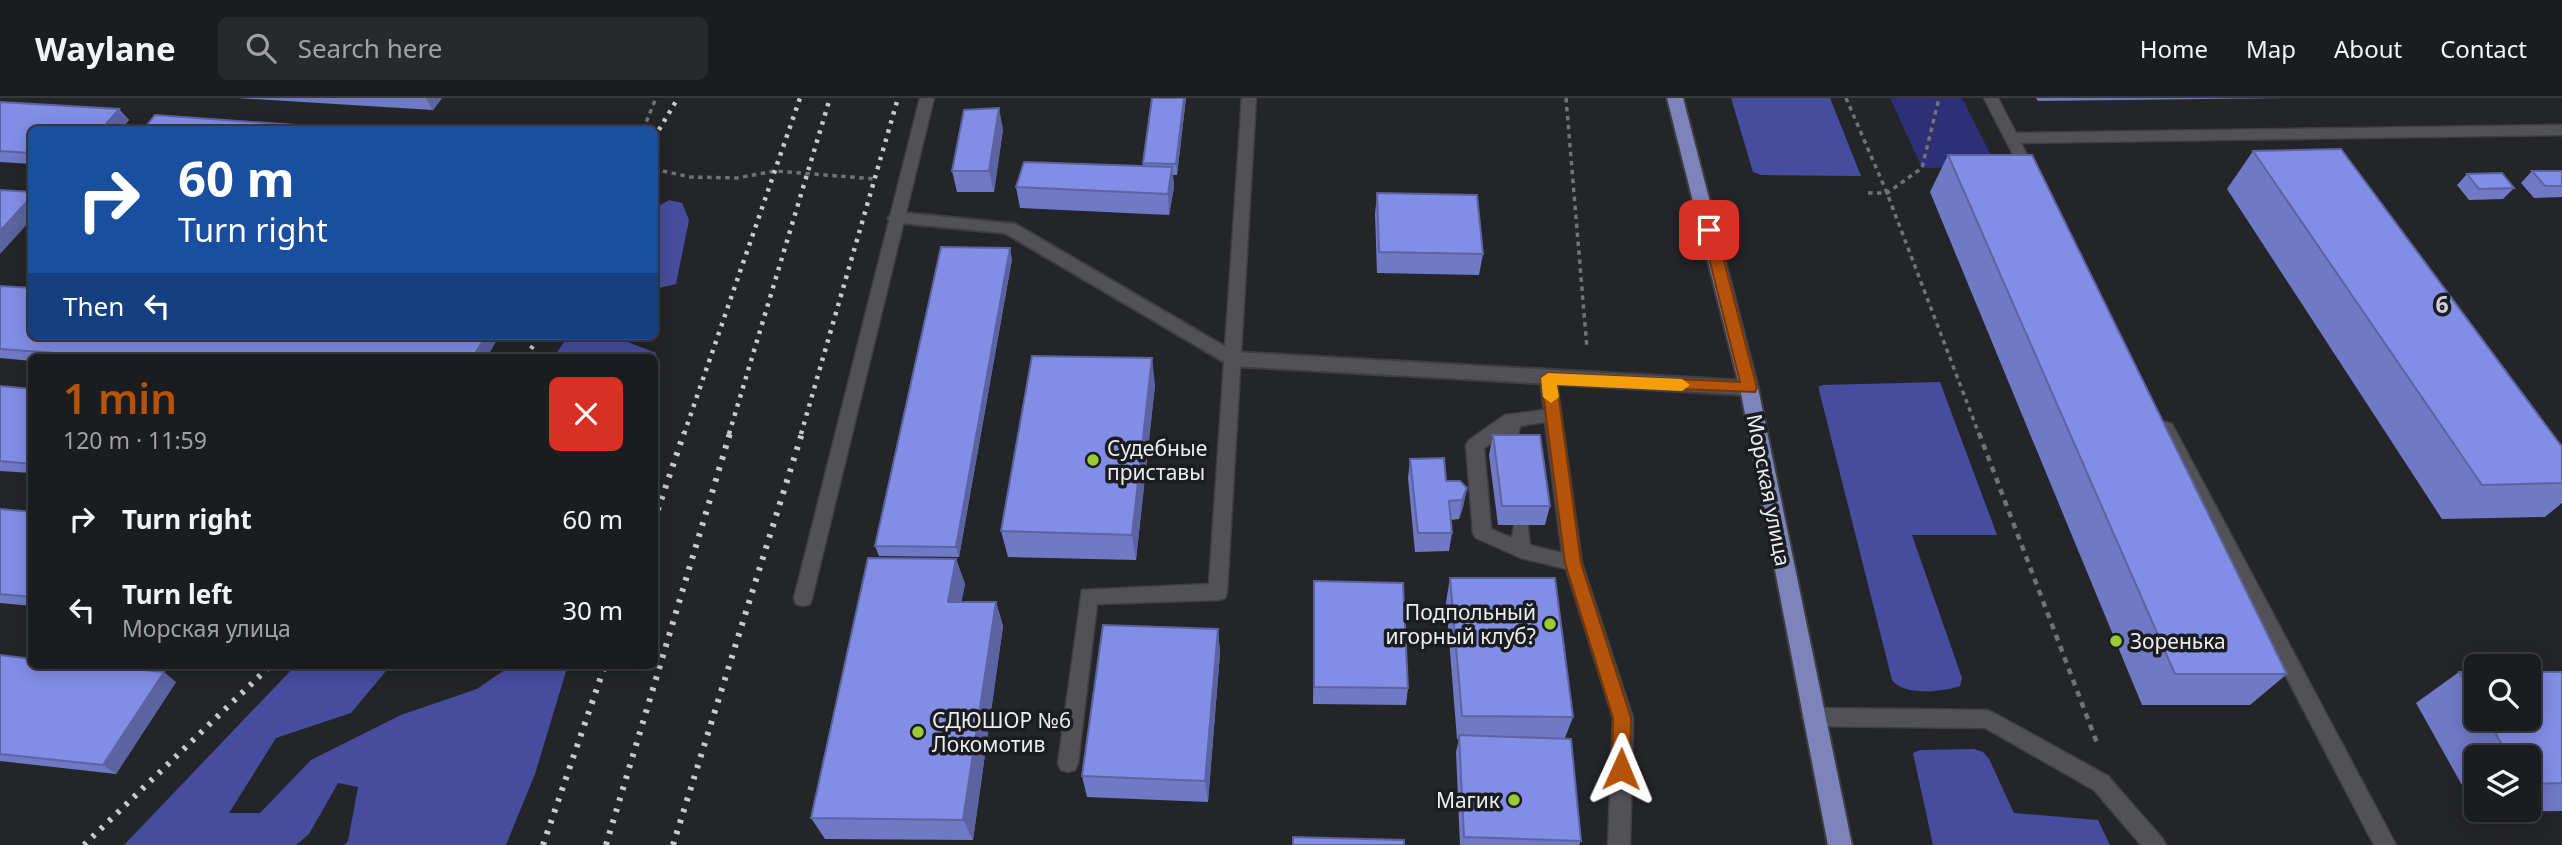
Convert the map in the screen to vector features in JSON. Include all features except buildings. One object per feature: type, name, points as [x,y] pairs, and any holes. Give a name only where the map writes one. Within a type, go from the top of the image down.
[{"type":"main road","name":"Морская улица","points":[[1675,98],[1749,388],[1812,717],[1840,845]]},
{"type":"street","points":[[896,218],[1009,228],[1231,359],[1749,388]]},
{"type":"lane","points":[[803,598],[927,98]]},
{"type":"lane","points":[[1068,763],[1089,596],[1218,592],[1249,98]]},
{"type":"lane","points":[[1991,98],[2037,187]]},
{"type":"lane","points":[[2011,138],[2562,130]]},
{"type":"lane","points":[[2306,132],[2322,154]]},
{"type":"lane","points":[[1548,378],[1573,563],[1622,718],[1619,845]]},
{"type":"lane","points":[[1553,415],[1511,420],[1475,445],[1482,533],[1521,550],[1573,563]]},
{"type":"lane","points":[[2160,418],[2385,845]]},
{"type":"lane","points":[[1511,420],[1512,443]]},
{"type":"lane","points":[[1521,525],[1521,550]]},
{"type":"lane","points":[[1812,717],[1987,719],[2101,783],[2155,845]]},
{"type":"path","points":[[645,126],[656,98]]},
{"type":"path","points":[[1566,98],[1589,381]]},
{"type":"path","points":[[1846,98],[1887,194],[2121,806]]},
{"type":"path","points":[[1868,193],[1887,194],[1922,168],[1938,98]]},
{"type":"path","points":[[658,170],[690,177],[737,178],[775,171],[906,179]]},
{"type":"shaded area","points":[[1731,98],[1830,98],[1861,176],[1761,175],[1753,172]]},
{"type":"shaded area","points":[[1890,98],[1962,98],[1997,167],[1922,168]]},
{"type":"shaded area","points":[[669,200],[682,203],[689,220],[676,284],[658,288],[658,206]]},
{"type":"shaded area","points":[[565,340],[625,340],[656,354],[556,354]]},
{"type":"shaded area","points":[[1940,382],[1997,535],[1912,535],[1962,678],[1960,686],[1944,690],[1914,691],[1897,685],[1892,680],[1819,386]]},
{"type":"shaded area","points":[[292,669],[388,669],[351,713],[276,738],[229,813],[260,813],[311,760],[401,715],[477,689],[506,669],[567,669],[535,774],[506,845],[344,845],[348,841],[358,787],[338,783],[309,834],[296,845],[124,845]]},
{"type":"shaded area","points":[[1974,749],[1983,752],[1989,759],[2014,813],[2098,820],[2110,845],[1933,845],[1913,753],[1920,750]]},
{"type":"railway","points":[[658,131],[678,98]]},
{"type":"railway","points":[[684,434],[800,98]]},
{"type":"railway","points":[[729,434],[830,98]]},
{"type":"railway","points":[[801,434],[898,98]]},
{"type":"railway","points":[[528,354],[537,340]]},
{"type":"railway","points":[[658,509],[684,433]]},
{"type":"railway","points":[[606,845],[730,433]]},
{"type":"railway","points":[[673,845],[802,433]]},
{"type":"railway","points":[[84,845],[267,669]]},
{"type":"railway","points":[[543,845],[604,669]]},
{"type":"slow traffic","points":[[1551,397],[1548,378],[1682,385]]},
{"type":"place","name":"Судебные приставы","points":[[1093,460]]},
{"type":"place","name":"Подпольный игорный клуб?","points":[[1550,624]]},
{"type":"place","name":"Зоренька","points":[[2116,641]]},
{"type":"place","name":"СДЮШОР №6 Локомотив","points":[[918,732]]},
{"type":"place","name":"Магик","points":[[1514,800]]},
{"type":"district","name":"6","points":[[2442,304]]},
{"type":"route","points":[[1621,769],[1622,718],[1573,563],[1548,378],[1749,388],[1709,230]]}]
